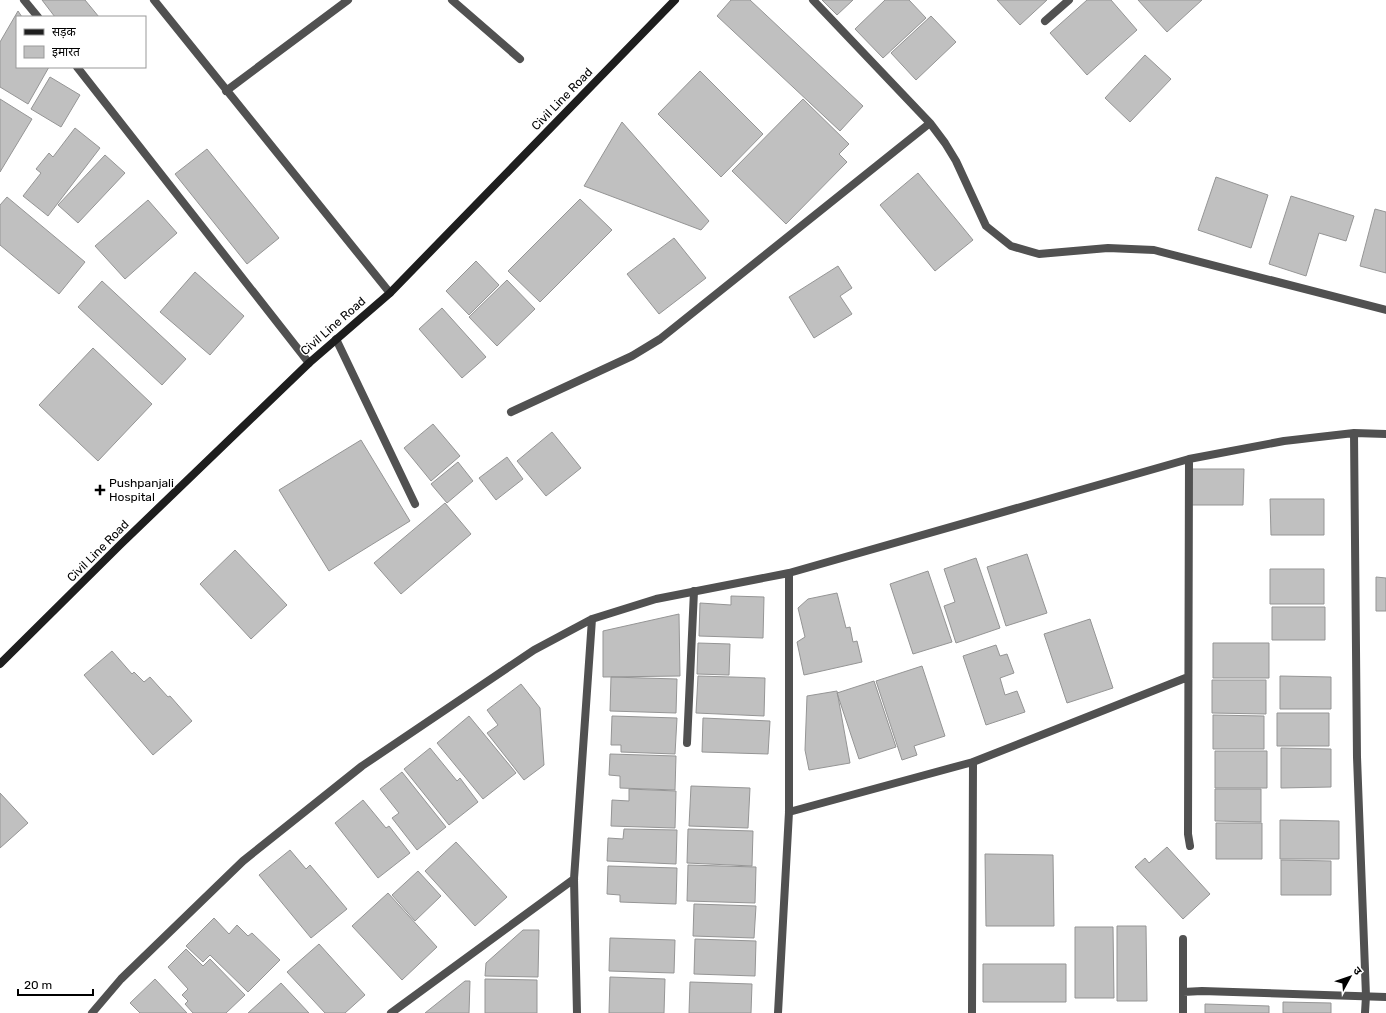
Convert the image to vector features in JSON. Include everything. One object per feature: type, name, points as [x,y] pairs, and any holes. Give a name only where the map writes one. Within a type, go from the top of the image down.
[{"type":"street","points":[[24,0],[37,16]]},
{"type":"street","points":[[154,0],[390,293]]},
{"type":"street","points":[[226,91],[348,0]]},
{"type":"street","points":[[452,0],[520,60]]},
{"type":"street","name":"Civil Line Road","points":[[0,664],[127,538],[309,363],[390,293],[675,0]]},
{"type":"street","points":[[813,0],[930,123],[956,161],[986,226],[1011,246],[1039,254],[1108,248],[1154,250],[1386,310]]},
{"type":"street","points":[[1045,21],[1069,0]]},
{"type":"street","points":[[78,68],[309,363]]},
{"type":"street","points":[[511,412],[632,356],[660,339],[930,123]]},
{"type":"street","points":[[336,339],[415,504]]},
{"type":"street","points":[[92,1013],[121,979],[243,861],[362,766],[534,650],[592,618],[656,599],[789,573],[1189,459],[1284,441],[1354,433],[1386,434]]},
{"type":"street","points":[[1354,433],[1357,757],[1366,996],[1365,1013]]},
{"type":"street","points":[[1189,459],[1188,834],[1190,846]]},
{"type":"street","points":[[778,1013],[789,812],[789,573]]},
{"type":"street","points":[[688,743],[694,591]]},
{"type":"street","points":[[577,1013],[574,879],[592,618]]},
{"type":"street","points":[[789,812],[973,762],[1188,677]]},
{"type":"street","points":[[972,1013],[973,762]]},
{"type":"street","points":[[391,1013],[574,879]]},
{"type":"street","points":[[1183,939],[1183,1013]]},
{"type":"street","points":[[1183,992],[1202,991],[1386,997]]},
{"type":"building","points":[[42,0],[85,0],[98,16],[54,16]]},
{"type":"building","points":[[731,0],[750,0],[863,106],[840,131],[717,16]]},
{"type":"building","points":[[822,0],[853,0],[837,15]]},
{"type":"building","points":[[885,0],[909,0],[926,18],[883,58],[855,29]]},
{"type":"building","points":[[997,0],[1047,0],[1020,25]]},
{"type":"building","points":[[1087,0],[1111,0],[1137,30],[1087,75],[1050,33]]},
{"type":"building","points":[[1138,0],[1202,0],[1167,32]]},
{"type":"building","points":[[18,11],[21,16],[16,16],[16,68],[48,68],[28,104],[0,87],[0,42]]},
{"type":"building","points":[[931,16],[956,42],[916,80],[891,53]]},
{"type":"building","points":[[1145,55],[1171,79],[1130,122],[1105,98]]},
{"type":"building","points":[[700,71],[763,134],[721,177],[658,114]]},
{"type":"building","points":[[50,77],[80,95],[61,127],[31,109]]},
{"type":"building","points":[[0,99],[32,119],[0,172]]},
{"type":"building","points":[[803,99],[849,144],[839,154],[847,162],[786,224],[732,171]]},
{"type":"building","points":[[622,122],[709,221],[701,230],[584,186]]},
{"type":"building","points":[[75,128],[100,148],[48,216],[23,196],[41,173],[36,169],[49,153],[53,157]]},
{"type":"building","points":[[207,149],[279,238],[247,264],[175,174]]},
{"type":"building","points":[[105,155],[125,173],[78,223],[58,205]]},
{"type":"building","points":[[918,173],[973,240],[935,271],[880,205]]},
{"type":"building","points":[[1216,177],[1268,195],[1251,248],[1198,230]]},
{"type":"building","points":[[1291,196],[1354,216],[1346,241],[1319,233],[1306,276],[1269,264]]},
{"type":"building","points":[[7,197],[85,262],[59,294],[0,245],[0,205]]},
{"type":"building","points":[[580,199],[612,230],[540,302],[508,271]]},
{"type":"building","points":[[148,200],[177,233],[125,279],[95,246]]},
{"type":"building","points":[[1375,209],[1386,212],[1386,273],[1360,266]]},
{"type":"building","points":[[674,238],[706,278],[659,314],[627,274]]},
{"type":"building","points":[[476,261],[499,285],[469,315],[446,291]]},
{"type":"building","points":[[838,266],[852,288],[840,296],[852,314],[814,338],[789,297]]},
{"type":"building","points":[[195,272],[244,316],[210,355],[160,312]]},
{"type":"building","points":[[507,280],[535,309],[497,346],[469,317]]},
{"type":"building","points":[[102,281],[186,359],[162,385],[78,307]]},
{"type":"building","points":[[442,308],[486,357],[462,378],[419,329]]},
{"type":"building","points":[[93,348],[152,404],[98,461],[39,405]]},
{"type":"building","points":[[433,424],[460,456],[431,481],[404,448]]},
{"type":"building","points":[[552,432],[581,468],[546,496],[517,461]]},
{"type":"building","points":[[361,440],[410,521],[329,571],[279,490]]},
{"type":"building","points":[[507,457],[523,479],[496,500],[479,478]]},
{"type":"building","points":[[458,462],[473,481],[447,503],[431,484]]},
{"type":"building","points":[[1191,469],[1244,469],[1243,505],[1191,505]]},
{"type":"building","points":[[1270,499],[1324,499],[1324,535],[1271,535]]},
{"type":"building","points":[[445,503],[471,534],[401,594],[374,563]]},
{"type":"building","points":[[235,550],[287,605],[251,639],[200,584]]},
{"type":"building","points":[[1027,554],[1047,613],[1006,626],[987,567]]},
{"type":"building","points":[[976,558],[1000,628],[956,643],[944,606],[955,602],[944,569]]},
{"type":"building","points":[[1270,569],[1324,569],[1324,604],[1270,604]]},
{"type":"building","points":[[928,571],[952,642],[913,654],[890,584]]},
{"type":"building","points":[[1376,577],[1386,578],[1386,611],[1376,611]]},
{"type":"building","points":[[837,593],[846,628],[850,627],[853,642],[857,641],[862,662],[804,675],[797,642],[805,637],[798,608],[808,599]]},
{"type":"building","points":[[731,596],[764,597],[763,638],[699,636],[700,603],[731,605]]},
{"type":"building","points":[[1272,607],[1325,607],[1325,640],[1272,640]]},
{"type":"building","points":[[679,614],[680,676],[603,677],[603,631]]},
{"type":"building","points":[[1090,619],[1113,688],[1067,703],[1044,634]]},
{"type":"building","points":[[698,643],[730,644],[729,675],[697,674]]},
{"type":"building","points":[[1213,643],[1269,643],[1269,678],[1213,678]]},
{"type":"building","points":[[996,645],[1000,656],[1007,654],[1014,673],[1000,678],[1005,695],[1017,691],[1025,712],[986,725],[963,656]]},
{"type":"building","points":[[112,651],[132,674],[134,672],[144,682],[150,677],[168,697],[170,696],[192,721],[153,755],[84,675]]},
{"type":"building","points":[[922,666],[945,736],[914,746],[917,755],[902,760],[876,681]]},
{"type":"building","points":[[698,676],[765,678],[764,716],[696,713]]},
{"type":"building","points":[[1280,676],[1331,677],[1331,709],[1280,709]]},
{"type":"building","points":[[611,677],[677,679],[676,713],[610,711]]},
{"type":"building","points":[[1212,680],[1266,680],[1266,714],[1212,713]]},
{"type":"building","points":[[874,681],[896,747],[859,759],[837,693]]},
{"type":"building","points":[[521,684],[540,708],[544,765],[524,780],[487,733],[498,725],[487,710]]},
{"type":"building","points":[[837,691],[850,763],[809,770],[805,750],[807,696]]},
{"type":"building","points":[[1277,713],[1329,713],[1329,746],[1277,746]]},
{"type":"building","points":[[1213,715],[1264,716],[1264,749],[1213,749]]},
{"type":"building","points":[[469,716],[516,773],[483,799],[437,743]]},
{"type":"building","points":[[612,716],[677,718],[675,754],[621,752],[621,745],[611,745]]},
{"type":"building","points":[[703,718],[770,721],[768,754],[702,752]]},
{"type":"building","points":[[430,748],[457,781],[460,778],[478,802],[449,825],[404,769]]},
{"type":"building","points":[[1281,748],[1331,749],[1331,787],[1281,788]]},
{"type":"building","points":[[1215,751],[1267,751],[1267,788],[1215,788]]},
{"type":"building","points":[[610,754],[676,756],[675,790],[620,788],[620,776],[609,775]]},
{"type":"building","points":[[402,772],[446,827],[417,850],[392,818],[399,813],[380,789]]},
{"type":"building","points":[[691,786],[750,788],[748,828],[689,826]]},
{"type":"building","points":[[629,789],[676,791],[675,828],[611,826],[612,800],[629,801]]},
{"type":"building","points":[[1215,789],[1261,789],[1261,822],[1215,821]]},
{"type":"building","points":[[0,793],[28,823],[0,848]]},
{"type":"building","points":[[363,800],[386,828],[389,826],[410,853],[378,878],[335,823]]},
{"type":"building","points":[[1280,820],[1339,821],[1339,859],[1280,859]]},
{"type":"building","points":[[1216,823],[1262,823],[1262,859],[1216,859]]},
{"type":"building","points":[[624,829],[677,830],[676,864],[607,861],[608,838],[623,839]]},
{"type":"building","points":[[688,829],[753,831],[752,866],[687,863]]},
{"type":"building","points":[[456,842],[507,897],[475,926],[425,871]]},
{"type":"building","points":[[1167,847],[1210,894],[1183,919],[1135,867],[1145,858],[1149,863]]},
{"type":"building","points":[[290,850],[306,869],[310,865],[347,909],[311,938],[259,875]]},
{"type":"building","points":[[985,854],[1053,855],[1054,926],[986,926]]},
{"type":"building","points":[[1281,860],[1331,861],[1331,895],[1281,895]]},
{"type":"building","points":[[688,865],[756,867],[755,903],[687,901]]},
{"type":"building","points":[[608,866],[677,868],[676,904],[620,902],[620,895],[607,894]]},
{"type":"building","points":[[418,871],[441,896],[415,921],[392,895]]},
{"type":"building","points":[[388,893],[437,947],[402,980],[352,926]]},
{"type":"building","points":[[694,904],[756,906],[754,938],[693,936]]},
{"type":"building","points":[[214,918],[229,934],[237,925],[248,936],[252,933],[280,960],[248,992],[210,955],[203,962],[186,946]]},
{"type":"building","points":[[1117,926],[1146,926],[1147,1001],[1117,1001]]},
{"type":"building","points":[[1075,927],[1113,927],[1114,998],[1075,998]]},
{"type":"building","points":[[523,930],[539,930],[538,977],[485,976],[486,963]]},
{"type":"building","points":[[610,938],[675,940],[674,973],[609,971]]},
{"type":"building","points":[[695,939],[756,941],[755,976],[694,974]]},
{"type":"building","points":[[319,944],[365,995],[345,1013],[325,1013],[287,972]]},
{"type":"building","points":[[186,949],[203,966],[210,959],[245,995],[226,1013],[193,1013],[185,1004],[188,1001],[182,995],[188,989],[168,967]]},
{"type":"building","points":[[983,964],[1066,964],[1066,1002],[983,1002]]},
{"type":"building","points":[[610,977],[665,979],[664,1013],[609,1013]]},
{"type":"building","points":[[155,979],[187,1013],[140,1013],[130,1003]]},
{"type":"building","points":[[485,979],[537,980],[537,1013],[485,1013]]},
{"type":"building","points":[[465,981],[470,981],[469,1013],[425,1013]]},
{"type":"building","points":[[690,982],[752,984],[751,1013],[689,1013]]},
{"type":"building","points":[[281,983],[309,1013],[248,1013]]},
{"type":"building","points":[[1283,1002],[1331,1003],[1331,1013],[1283,1013]]},
{"type":"building","points":[[1205,1004],[1269,1006],[1269,1013],[1205,1013]]},
{"type":"place","name":"Pushpanjali Hospital","points":[[100,490]]}]
